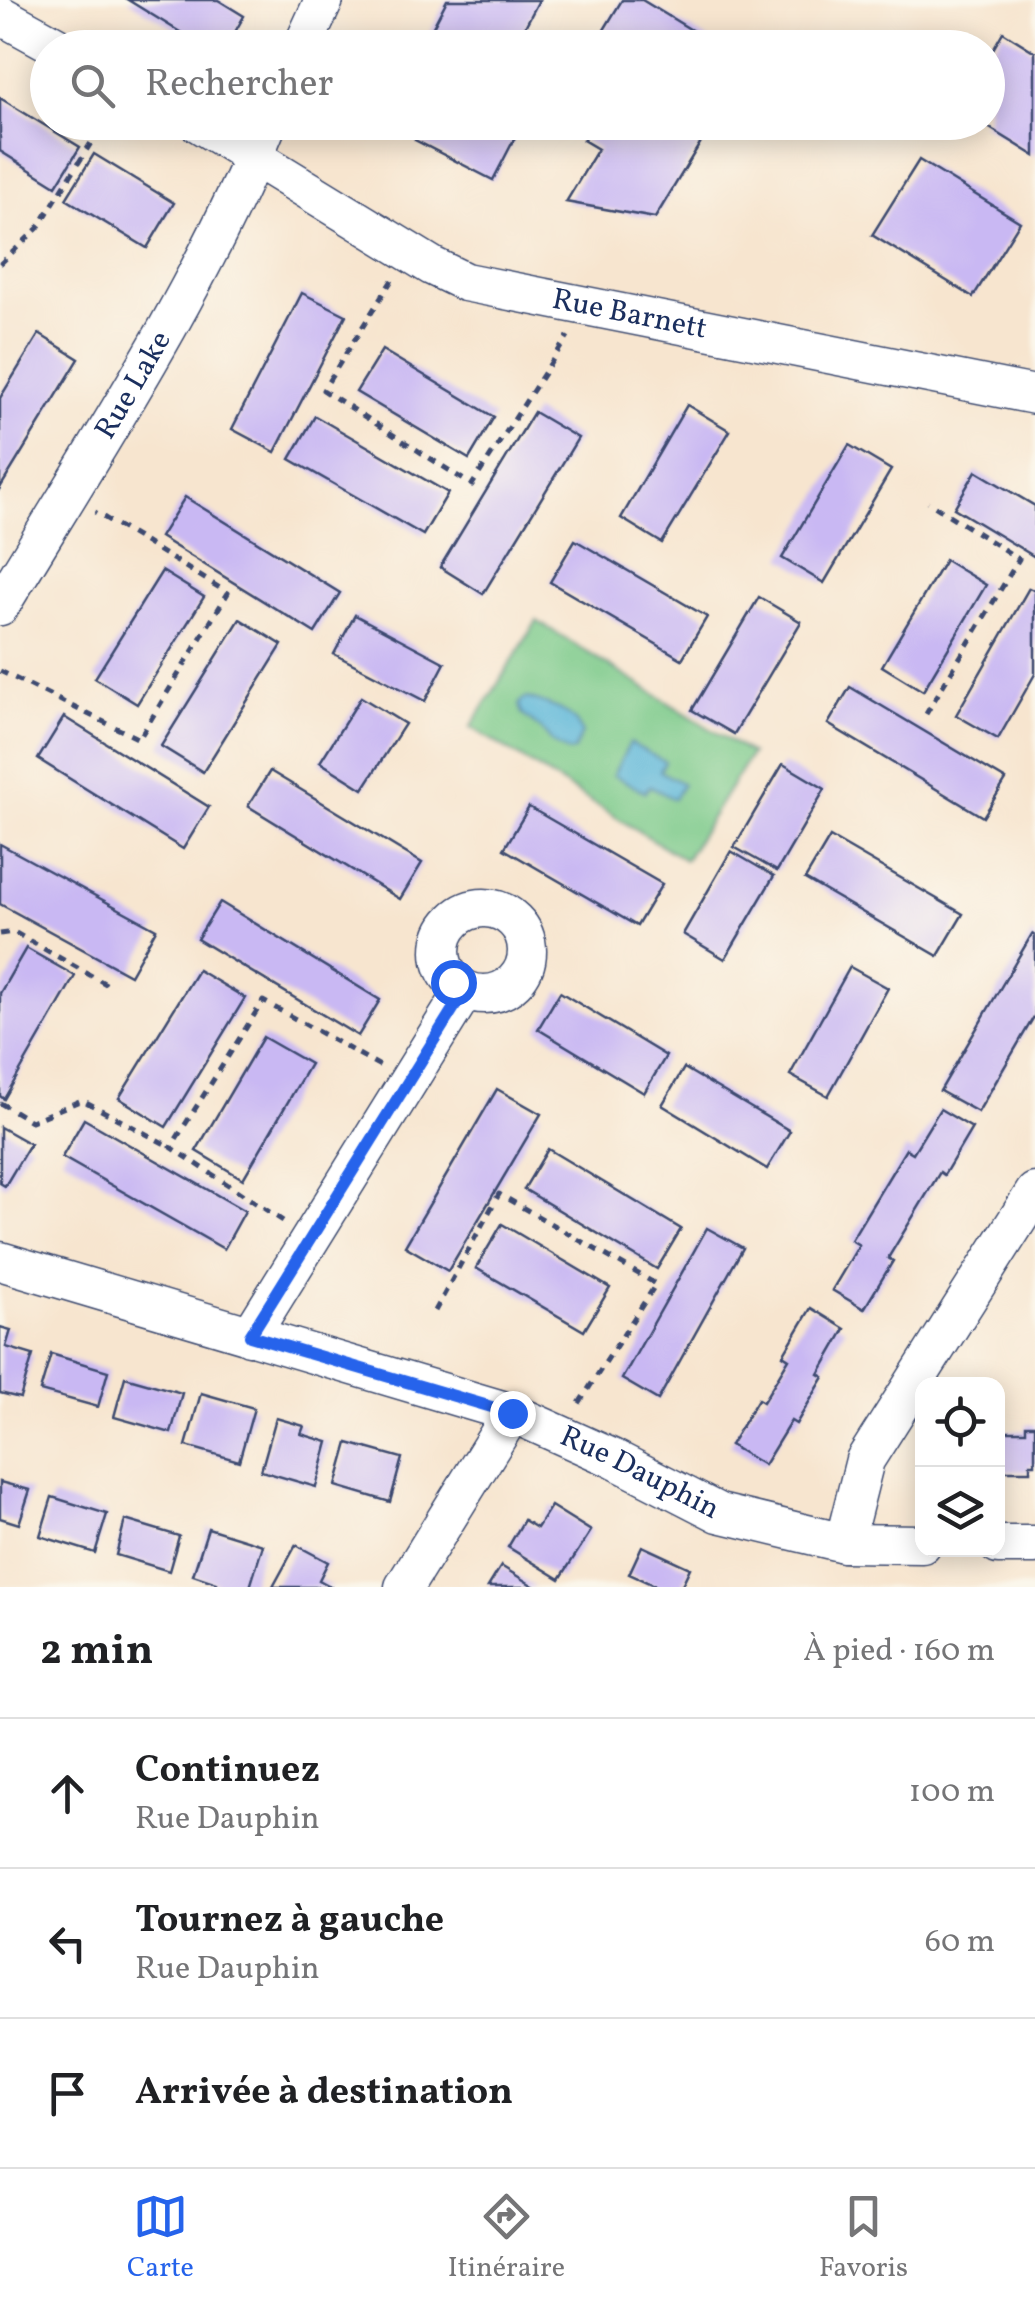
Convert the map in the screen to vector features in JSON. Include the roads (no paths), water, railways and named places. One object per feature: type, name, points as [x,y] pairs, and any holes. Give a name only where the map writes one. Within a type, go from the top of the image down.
[{"type":"street","points":[[310,30],[324,0]]},
{"type":"street","points":[[0,15],[30,32]]},
{"type":"street","points":[[226,140],[254,158]]},
{"type":"street","name":"Rue Lake","points":[[0,606],[215,240],[261,140]]},
{"type":"street","name":"Rue Barnett","points":[[254,158],[465,282],[1035,395]]},
{"type":"street","points":[[250,1336],[465,990]]},
{"type":"street","points":[[844,1543],[864,1460],[1035,1192]]},
{"type":"street","name":"Rue Dauphin","points":[[0,1261],[512,1413],[719,1513],[844,1543],[915,1544]]},
{"type":"street","points":[[404,1587],[512,1413]]},
{"type":"street","points":[[1005,1545],[1035,1545]]},
{"type":"water","points":[[528,698],[573,719],[582,733],[574,751],[553,743],[522,714],[519,705]]},
{"type":"water","points":[[630,743],[665,762],[660,771],[683,784],[674,799],[649,786],[645,792],[613,775]]}]
